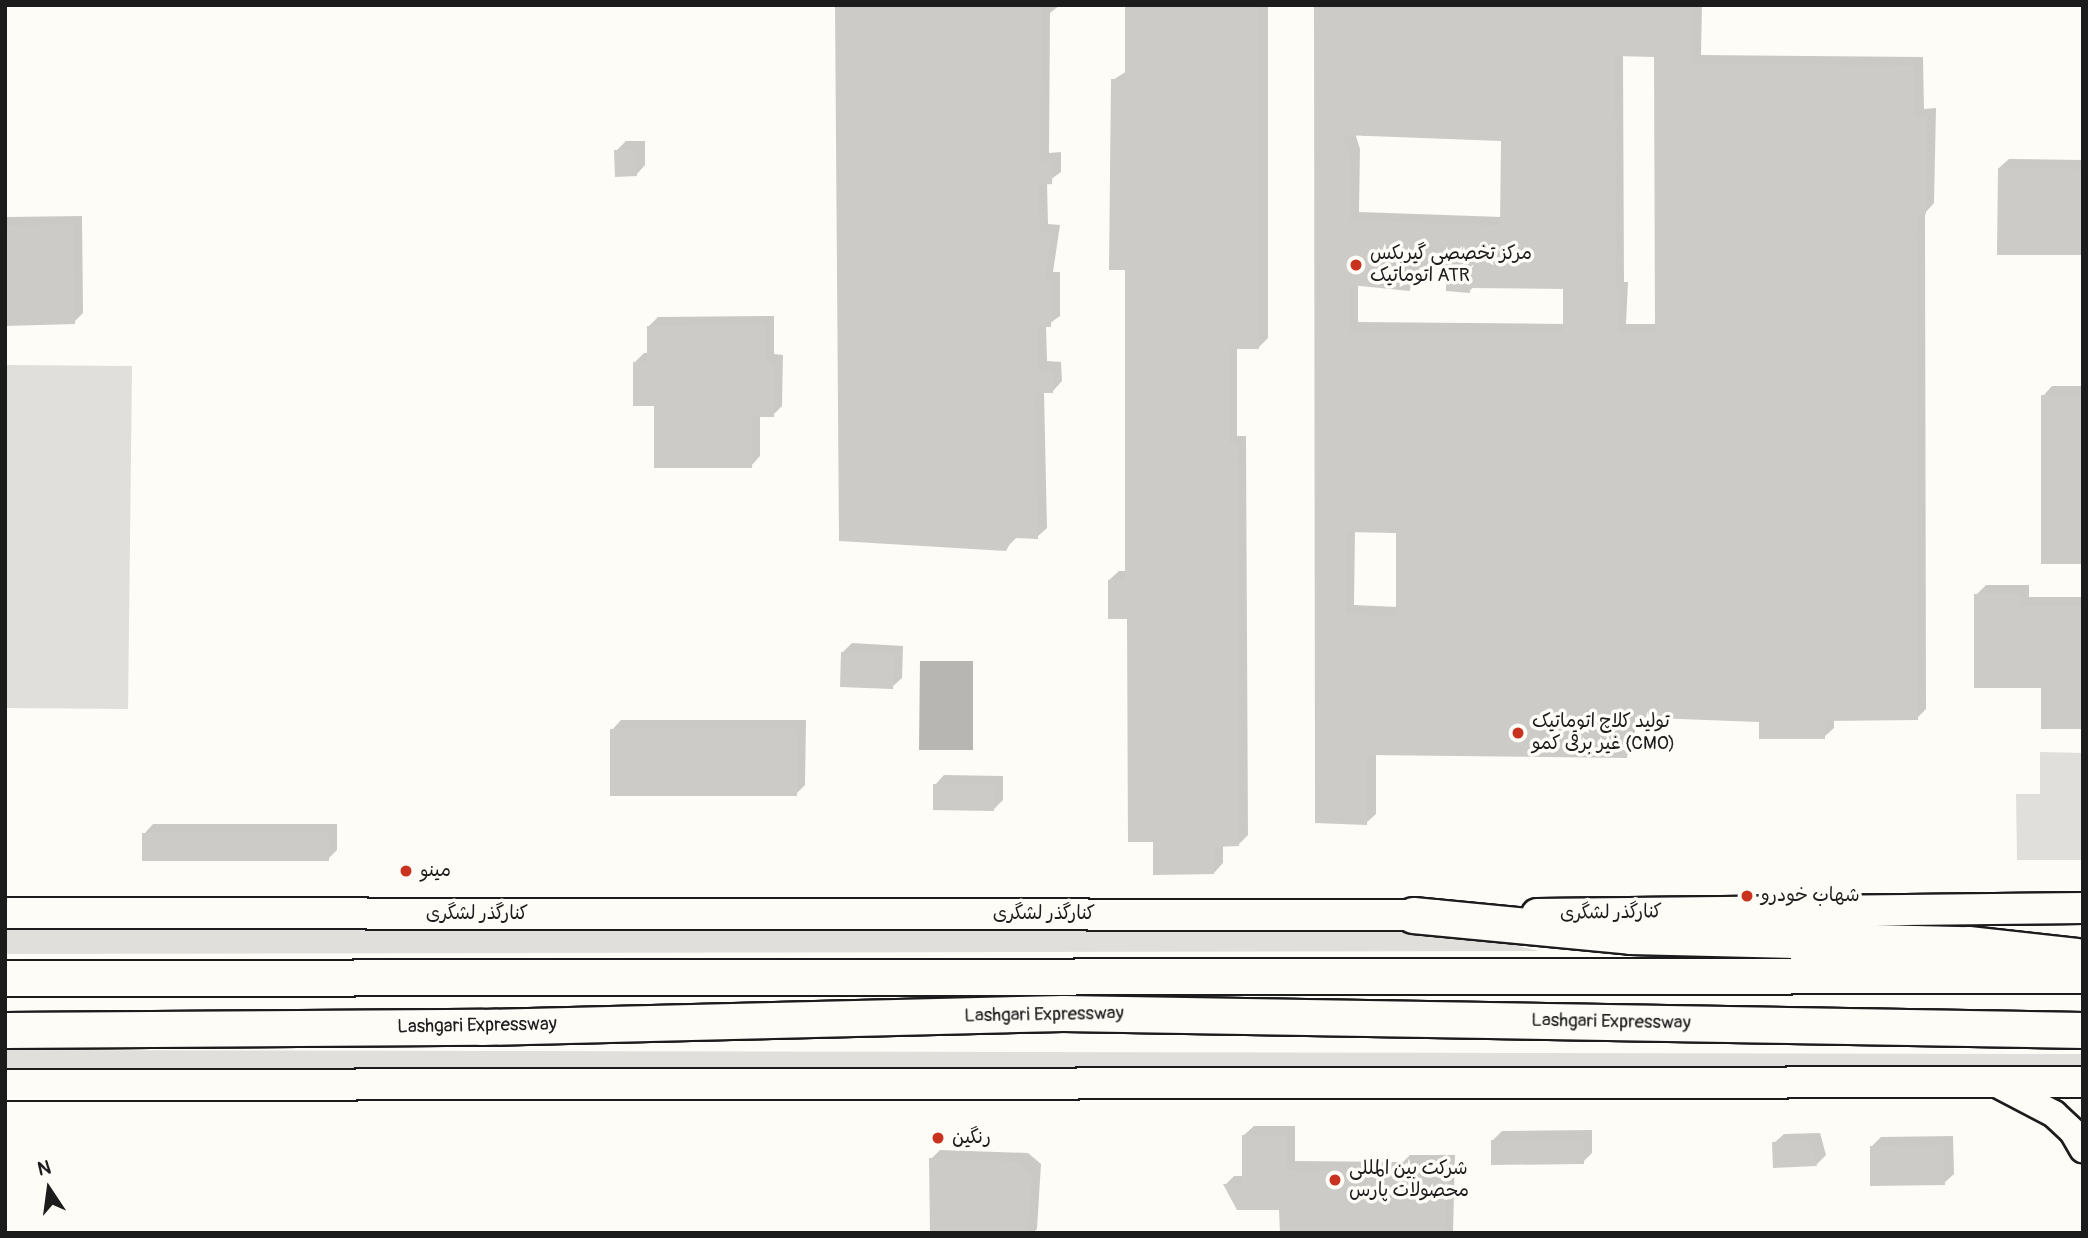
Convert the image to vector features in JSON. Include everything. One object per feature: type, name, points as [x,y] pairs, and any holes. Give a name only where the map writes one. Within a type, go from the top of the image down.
[{"type":"highway","points":[[1413,915],[1630,936],[1968,944],[2083,957]]},
{"type":"highway","name":"Lashgari Expressway","points":[[5,978],[2083,975]]},
{"type":"highway","name":"Lashgari Expressway","points":[[5,1030],[482,1027],[1063,1013],[2083,1030]]},
{"type":"main road","name":"کنارگذر لشگری","points":[[5,913],[1413,915],[2083,908]]},
{"type":"main road","points":[[5,1085],[2083,1082]]},
{"type":"street","points":[[1993,1082],[2054,1114],[2073,1132],[2083,1149]]},
{"type":"shaded area","points":[[5,365],[132,366],[128,709],[5,708]]},
{"type":"shaded area","points":[[920,661],[973,661],[973,750],[919,750]]},
{"type":"shaded area","points":[[2040,752],[2083,753],[2083,860],[2017,860],[2016,794],[2040,794]]},
{"type":"shaded area","points":[[345,925],[1457,930],[1538,951],[5,954],[5,930]]},
{"type":"shaded area","points":[[5,1050],[2083,1054],[2083,1076],[5,1076]]},
{"type":"building","points":[[835,5],[1042,5],[1040,162],[1053,161],[1052,184],[1038,185],[1040,233],[1052,233],[1045,281],[1052,281],[1051,327],[1037,327],[1038,370],[1053,371],[1053,393],[1035,393],[1038,539],[1013,538],[1006,551],[839,541]]},
{"type":"building","points":[[1125,5],[1259,5],[1259,349],[1229,349],[1229,444],[1238,444],[1239,846],[1214,847],[1214,874],[1153,875],[1153,842],[1128,842],[1127,619],[1108,619],[1108,580],[1125,580],[1125,270],[1109,270],[1111,79],[1125,79]]},
{"type":"building","points":[[1314,5],[1693,5],[1692,63],[1914,66],[1915,117],[1927,117],[1926,214],[1917,214],[1918,720],[1825,721],[1825,739],[1759,739],[1759,722],[1627,717],[1627,758],[1367,755],[1367,825],[1315,823]],"holes":[[[1615,56],[1654,57],[1655,333],[1618,333],[1620,290],[1616,291]],[[1343,135],[1501,141],[1500,226],[1350,220],[1351,159]],[[1412,267],[1446,269],[1446,291],[1470,293],[1470,288],[1563,289],[1563,332],[1349,331],[1350,285],[1410,291]],[[1347,532],[1396,533],[1396,616],[1346,614]]]},
{"type":"building","points":[[614,150],[636,150],[637,176],[615,177]]},
{"type":"building","points":[[1998,168],[2083,169],[2083,255],[1997,255]]},
{"type":"building","points":[[73,224],[75,324],[5,326],[5,226]]},
{"type":"building","points":[[765,325],[766,363],[774,363],[774,417],[752,417],[752,468],[654,468],[654,406],[633,406],[633,362],[647,362],[647,326]]},
{"type":"building","points":[[2041,395],[2083,395],[2083,564],[2041,564]]},
{"type":"building","points":[[1974,594],[2021,594],[2021,606],[2083,606],[2083,729],[2041,729],[2041,688],[1974,688]]},
{"type":"building","points":[[841,652],[895,654],[893,689],[840,687]]},
{"type":"building","points":[[610,729],[797,729],[797,796],[610,796]]},
{"type":"building","points":[[933,784],[995,785],[994,811],[933,810]]},
{"type":"building","points":[[142,833],[329,833],[329,861],[142,861]]},
{"type":"building","points":[[1242,1135],[1287,1135],[1286,1170],[1399,1171],[1399,1164],[1446,1164],[1445,1233],[1280,1233],[1279,1210],[1237,1210],[1223,1184],[1242,1184]]},
{"type":"building","points":[[1584,1139],[1584,1164],[1491,1165],[1491,1140]]},
{"type":"building","points":[[1810,1141],[1817,1166],[1773,1168],[1772,1142]]},
{"type":"building","points":[[1944,1145],[1945,1185],[1870,1186],[1870,1146]]},
{"type":"building","points":[[929,1158],[1018,1162],[1032,1173],[1028,1233],[930,1233]]},
{"type":"place","name":"مرکز تخصصی گیربکس اتوماتیک ATR","points":[[1356,265]]},
{"type":"place","name":"تولید کلاچ اتوماتیک غیر برقی کمو (CMO)","points":[[1518,733]]},
{"type":"place","name":"مینو","points":[[406,871]]},
{"type":"place","name":"شهاب خودرو","points":[[1747,896]]},
{"type":"place","name":"رنگین","points":[[938,1138]]},
{"type":"place","name":"شرکت بین المللی محصولات پارس","points":[[1335,1180]]}]
